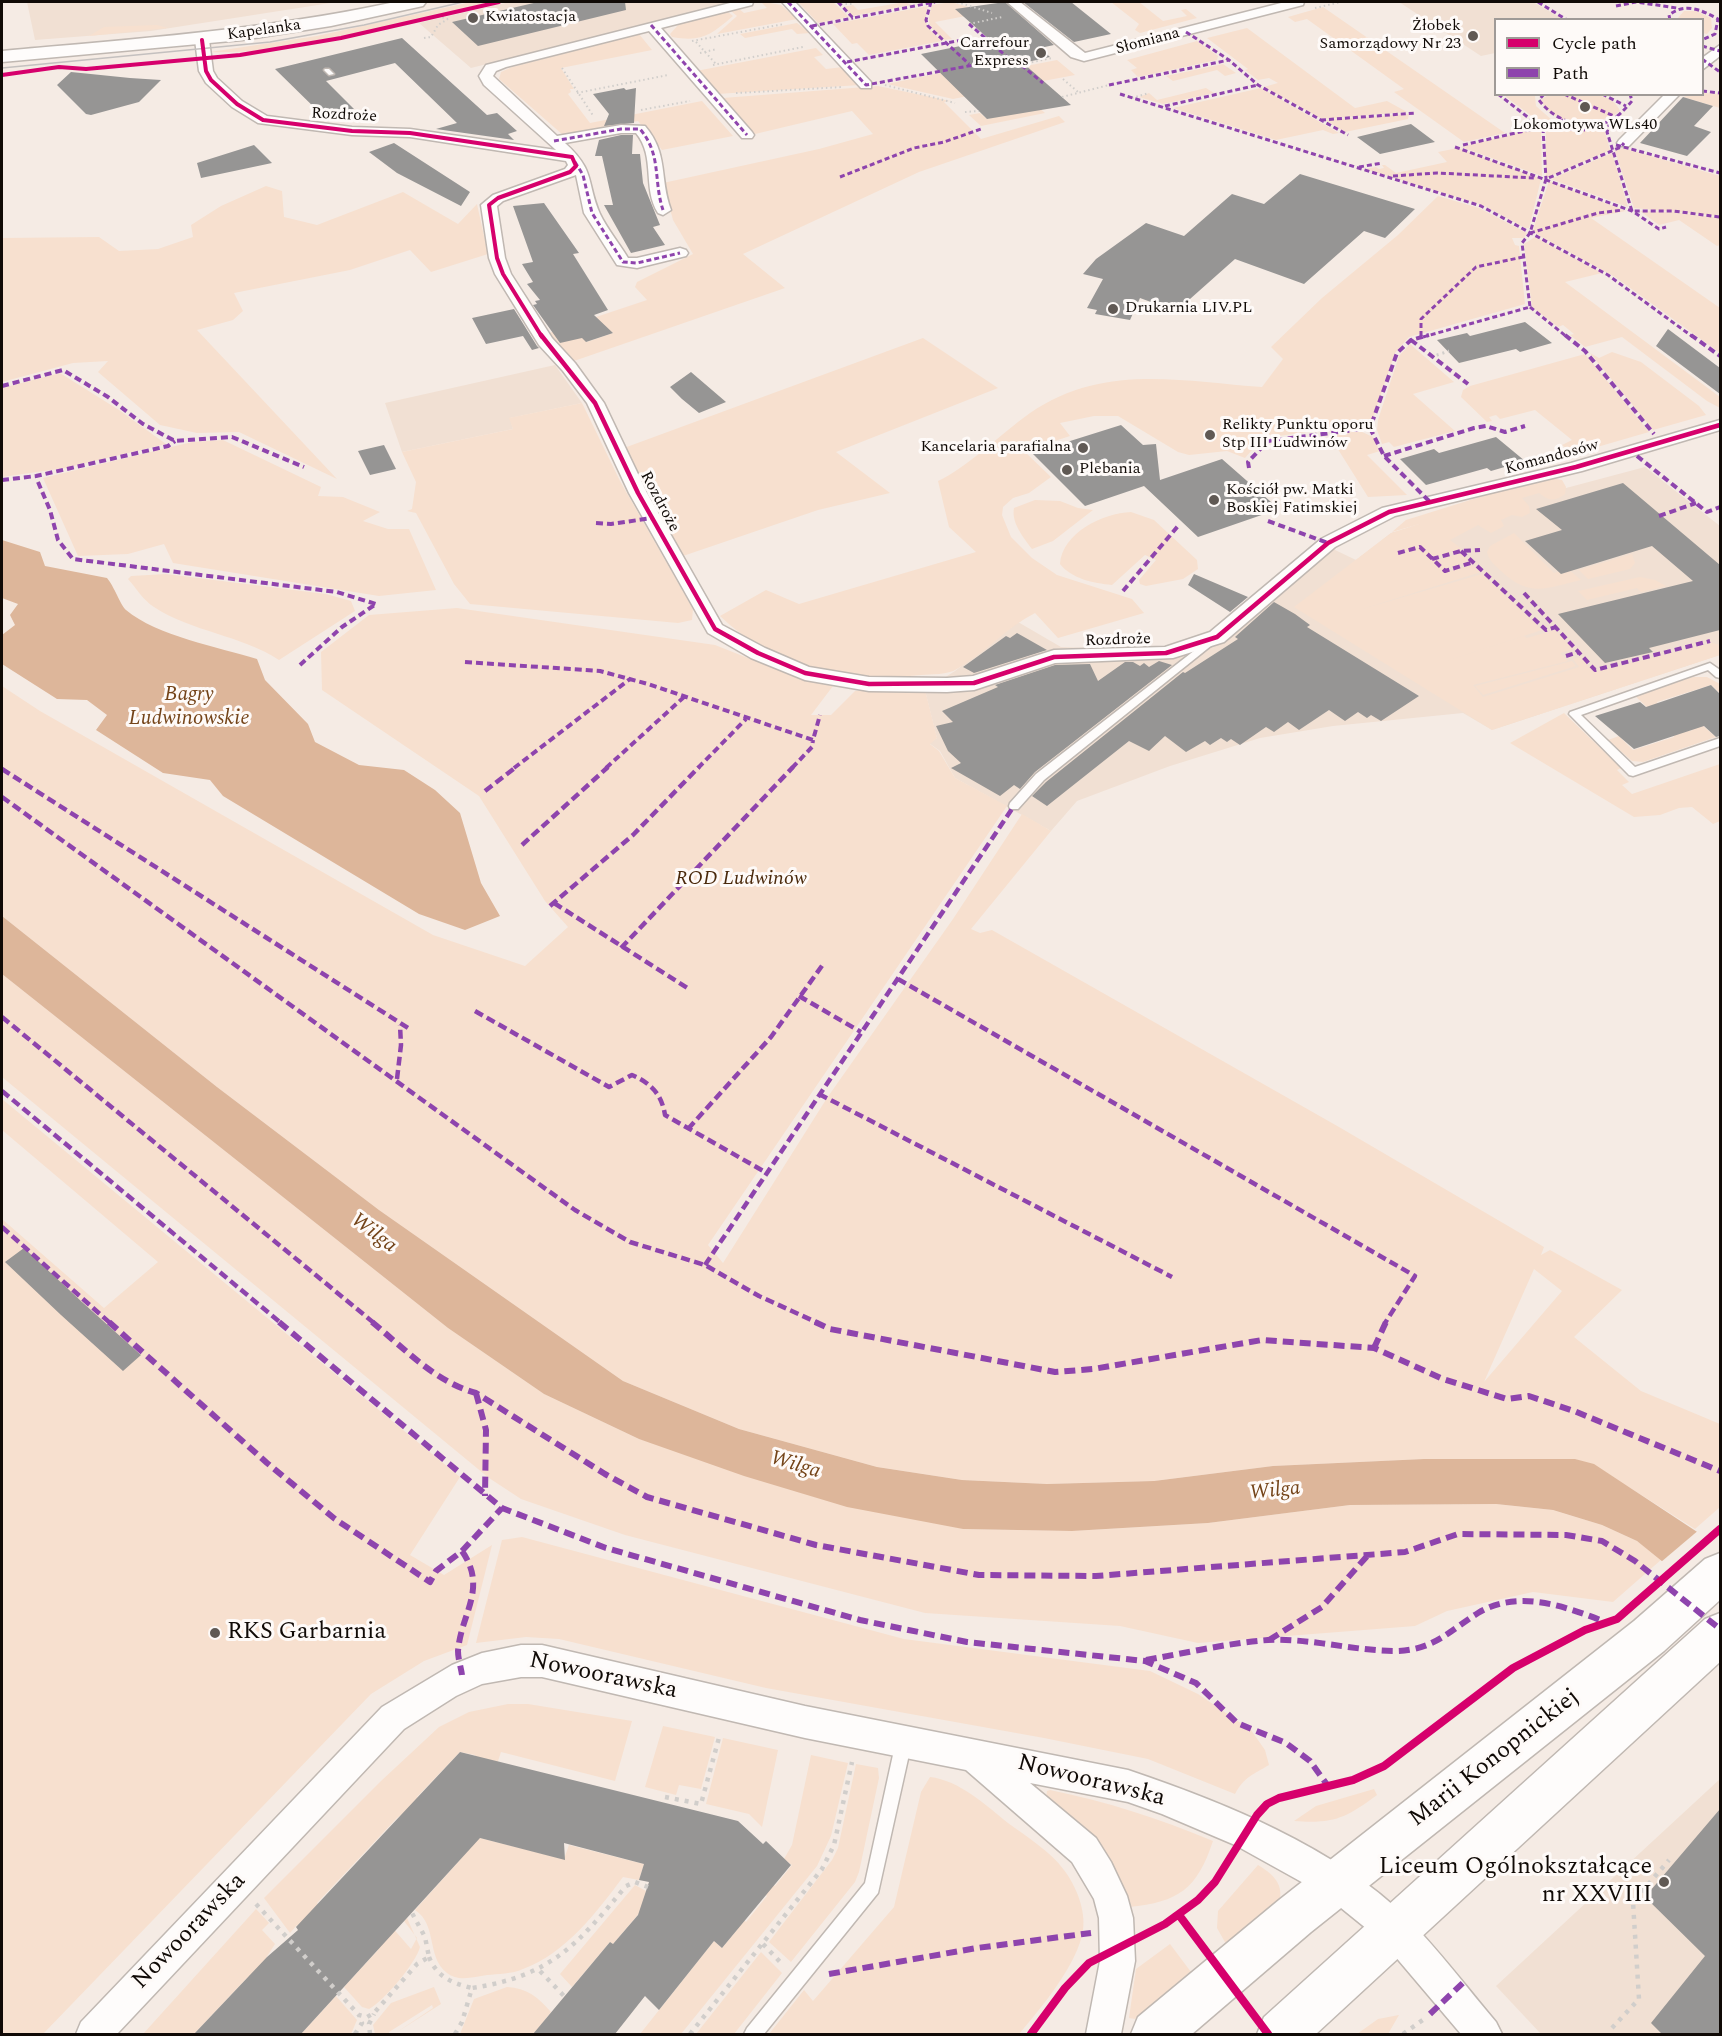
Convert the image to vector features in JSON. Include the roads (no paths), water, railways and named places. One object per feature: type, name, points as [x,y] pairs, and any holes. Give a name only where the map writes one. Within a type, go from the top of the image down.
[{"type":"main road","name":"Kapelanka","points":[[2,50],[224,31],[319,16],[386,2]]},
{"type":"main road","name":"Kapelanka","points":[[2,57],[202,40],[321,23],[417,2]]},
{"type":"main road","name":"Marii Konopnickiej","points":[[1155,2034],[1337,1883],[1650,1636],[1720,1573]]},
{"type":"main road","points":[[1281,2034],[1720,1634]]},
{"type":"street","points":[[680,253],[637,263],[623,262],[592,213],[584,175],[574,159],[489,82],[486,76],[491,68],[656,31],[747,2]]},
{"type":"street","points":[[788,2],[872,85]]},
{"type":"street","name":"Słomiana","points":[[1012,8],[1076,54],[1084,57],[1298,2]]},
{"type":"street","points":[[656,31],[747,135]]},
{"type":"street","name":"Rozdroże","points":[[202,40],[206,71],[211,80],[237,104],[263,120],[352,132],[410,133],[574,159],[574,168],[567,173],[491,202],[489,215],[497,258],[503,274],[545,341],[569,367],[595,403],[638,493],[715,629],[758,653],[805,673],[869,684],[974,683],[1054,657],[1166,653],[1217,637],[1328,543],[1389,512]]},
{"type":"street","points":[[1704,64],[1720,49]]},
{"type":"street","points":[[1624,143],[1667,96]]},
{"type":"street","points":[[554,141],[621,129],[640,129],[655,148],[655,183],[663,210]]},
{"type":"street","name":"Komandosów","points":[[1389,512],[1576,467],[1720,425]]},
{"type":"street","name":"Nowoorawska","points":[[93,2034],[393,1718],[429,1692],[462,1675],[517,1660],[542,1662],[805,1722],[971,1753],[1128,1786],[1162,1797],[1247,1833],[1337,1883],[1395,1930],[1484,2034]]},
{"type":"street","name":"Nowoorawska","points":[[971,1753],[1084,1850],[1112,1900],[1120,1946],[1118,1968],[1103,2034]]},
{"type":"lane","points":[[1014,806],[1040,777],[1217,637]]},
{"type":"lane","points":[[1720,675],[1710,666],[1574,714],[1633,772],[1720,742]]},
{"type":"lane","points":[[753,2034],[872,1887],[904,1740]]},
{"type":"water","name":"Bagry Ludwinowskie","points":[[2,540],[40,552],[45,566],[107,578],[126,610],[154,627],[188,640],[257,659],[265,680],[308,724],[315,742],[359,765],[404,770],[435,790],[460,813],[481,883],[500,916],[465,930],[419,914],[223,796],[210,780],[163,773],[96,730],[107,715],[87,700],[57,699],[2,664],[2,635],[15,625],[10,615],[18,604],[2,598]]},
{"type":"water","name":"Wilga","points":[[2,916],[217,1087],[379,1210],[623,1381],[739,1429],[877,1467],[962,1480],[1047,1484],[1154,1481],[1273,1466],[1424,1459],[1575,1459],[1594,1464],[1720,1547],[1720,1608],[1637,1541],[1602,1525],[1553,1510],[1496,1504],[1350,1505],[1208,1523],[1072,1531],[963,1529],[847,1507],[744,1476],[639,1439],[544,1394],[448,1328],[2,974]]},
{"type":"tram line","points":[[2,68],[270,42],[364,25],[463,2]]},
{"type":"place","name":"Kwiatostacja","points":[[473,18]]},
{"type":"place","name":"Żłobek Samorządowy Nr 23","points":[[1473,36]]},
{"type":"place","name":"Carrefour Express","points":[[1041,53]]},
{"type":"place","name":"Lokomotywa WLs40","points":[[1585,107]]},
{"type":"place","name":"Drukarnia LIV.PL","points":[[1113,309]]},
{"type":"place","name":"Relikty Punktu oporu Stp III Ludwinów","points":[[1210,435]]},
{"type":"place","name":"Kancelaria parafialna","points":[[1083,448]]},
{"type":"place","name":"Plebania","points":[[1067,470]]},
{"type":"place","name":"Kościół pw. Matki Boskiej Fatimskiej","points":[[1214,500]]},
{"type":"place","name":"RKS Garbarnia","points":[[215,1633]]},
{"type":"place","name":"Liceum Ogólnokształcące nr XXVIII","points":[[1664,1882]]},
{"type":"park label","name":"ROD Ludwinów","points":[[741,880]]}]
